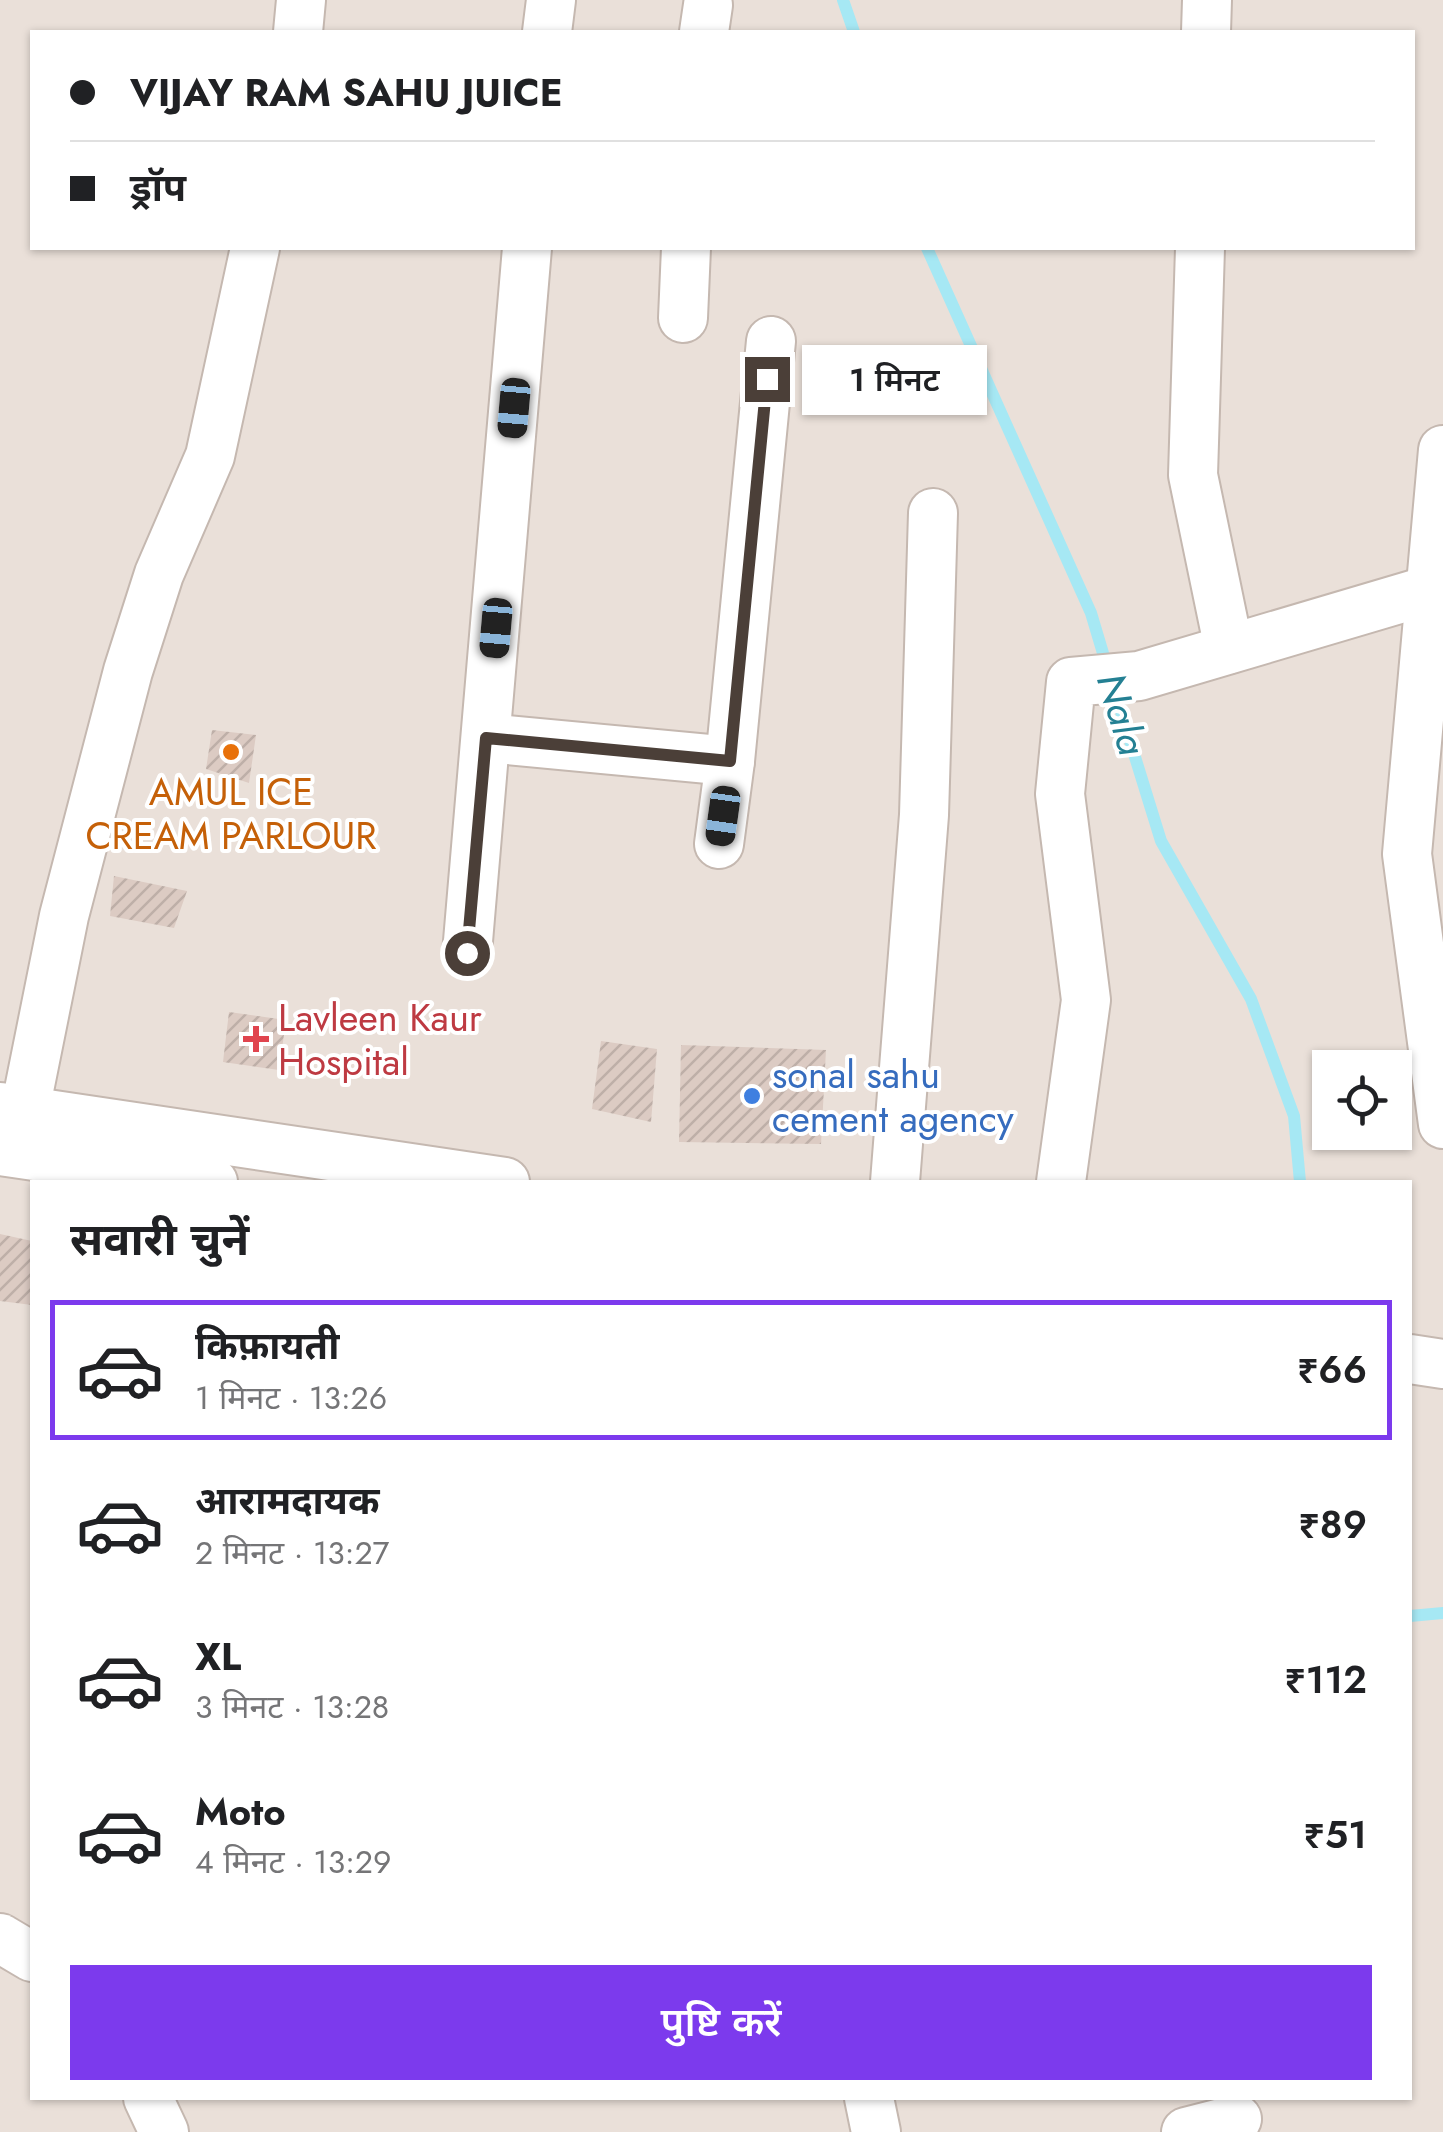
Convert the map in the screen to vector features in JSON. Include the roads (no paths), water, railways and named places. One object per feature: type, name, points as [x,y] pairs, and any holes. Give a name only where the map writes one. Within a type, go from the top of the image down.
[{"type":"street","points":[[298,30],[301,0]]},
{"type":"street","points":[[547,30],[551,0]]},
{"type":"street","points":[[1206,30],[1207,0]]},
{"type":"street","points":[[255,250],[210,456],[159,574],[128,671],[13,1108],[473,1180]]},
{"type":"street","points":[[467,953],[527,250]]},
{"type":"street","points":[[683,318],[686,250]]},
{"type":"street","points":[[1200,250],[1193,475],[1229,649]]},
{"type":"street","points":[[719,844],[771,341]]},
{"type":"street","points":[[1443,450],[1438,587],[1407,854],[1443,1124]]},
{"type":"street","points":[[895,1180],[924,815],[934,513]]},
{"type":"street","points":[[1061,1180],[1086,1000],[1060,794],[1071,682],[1139,676],[1438,587]]},
{"type":"street","points":[[486,738],[730,761]]},
{"type":"street","points":[[0,1151],[199,1180]]},
{"type":"street","points":[[1412,1329],[1443,1334]]},
{"type":"street","points":[[1412,1359],[1443,1364]]},
{"type":"street","points":[[0,1938],[30,1956]]},
{"type":"street","points":[[868,2100],[876,2132]]},
{"type":"street","points":[[1186,2132],[1236,2116]]},
{"type":"waterway","name":"Nala","points":[[843,0],[853,30]]},
{"type":"waterway","name":"Nala","points":[[928,250],[1091,613],[1108,670]]},
{"type":"waterway","name":"Nala","points":[[1114,689],[1161,841],[1251,999],[1294,1116],[1300,1180]]},
{"type":"waterway","name":"Nala","points":[[1412,1616],[1443,1613]]},
{"type":"place","name":"AMUL ICE CREAM PARLOUR","points":[[231,752]]},
{"type":"place","name":"Lavleen Kaur Hospital","points":[[256,1039]]},
{"type":"place","name":"sonal sahu cement agency","points":[[752,1096]]}]
